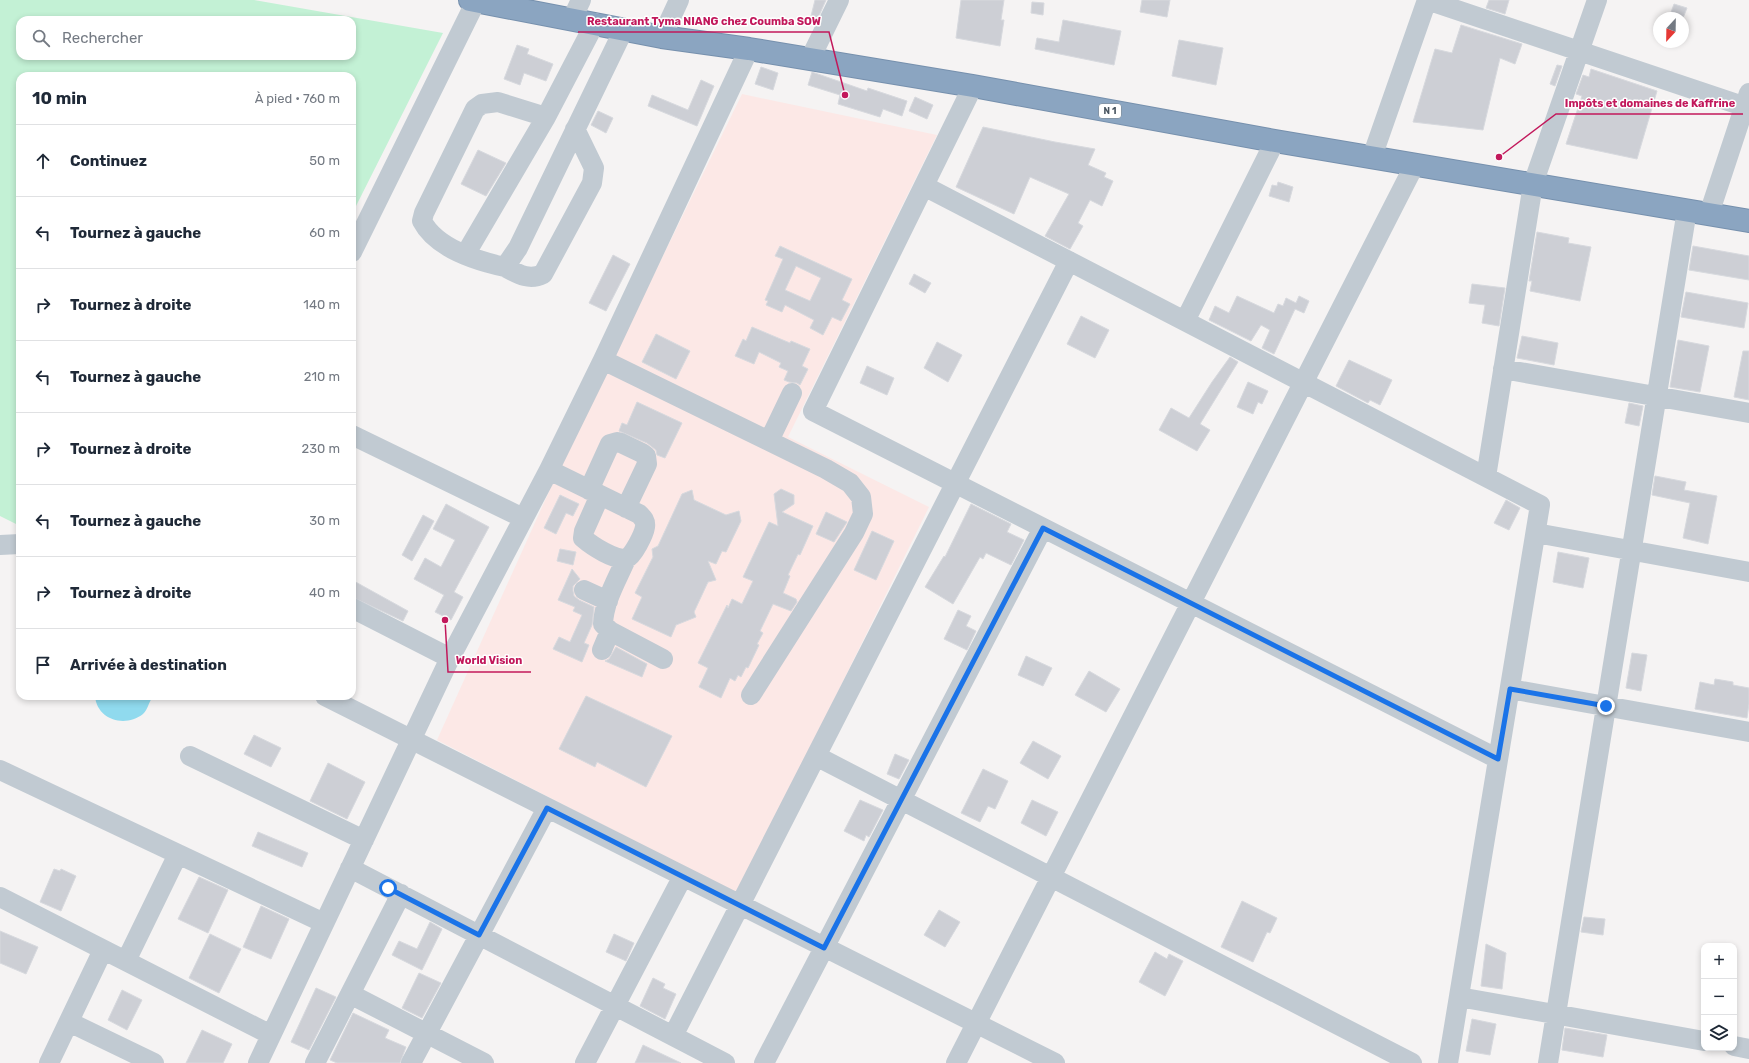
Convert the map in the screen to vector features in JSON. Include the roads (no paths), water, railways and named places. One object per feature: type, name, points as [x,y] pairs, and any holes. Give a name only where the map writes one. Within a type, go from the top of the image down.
[{"type":"highway","name":"N 1","points":[[473,0],[577,9],[595,23],[662,37],[749,49],[973,86],[1275,141],[1749,221]]},
{"type":"street","points":[[356,244],[473,0]]},
{"type":"street","points":[[662,37],[680,0]]},
{"type":"street","points":[[810,59],[839,0]]},
{"type":"street","points":[[1372,157],[1427,0],[1579,51],[1748,102],[1708,214]]},
{"type":"street","points":[[1486,477],[1533,184],[1597,0]]},
{"type":"street","points":[[465,255],[546,117],[595,23]]},
{"type":"street","points":[[505,267],[518,248],[624,29]]},
{"type":"street","points":[[258,1063],[450,658],[549,470],[603,360],[749,49]]},
{"type":"street","points":[[973,86],[813,411],[1498,759]]},
{"type":"street","points":[[546,117],[498,102],[482,104],[475,109],[424,213],[422,221],[427,231],[456,251],[465,255],[505,267],[523,276],[536,278],[543,274],[592,183],[594,168],[575,129]]},
{"type":"street","points":[[1185,321],[1275,141]]},
{"type":"street","points":[[956,1063],[1415,164]]},
{"type":"street","points":[[924,186],[1540,505],[1448,1063]]},
{"type":"street","points":[[1548,1063],[1687,210]]},
{"type":"street","points":[[673,1036],[1069,261]]},
{"type":"street","points":[[603,360],[826,469],[850,483],[861,496],[863,514],[854,533],[751,695]]},
{"type":"street","points":[[1503,369],[1749,413]]},
{"type":"street","points":[[769,441],[792,393]]},
{"type":"street","points":[[356,437],[523,518]]},
{"type":"street","points":[[549,470],[595,493],[626,508],[639,514],[644,519],[645,528],[633,555],[626,559],[616,558],[590,545],[583,538],[584,531],[595,493],[610,444],[617,442],[621,443],[642,453],[646,456],[647,464],[626,508]]},
{"type":"street","points":[[764,1063],[1043,528]]},
{"type":"street","points":[[1536,533],[1749,572]]},
{"type":"street","points":[[0,544],[16,544]]},
{"type":"street","points":[[626,559],[608,601],[603,624],[610,631],[663,659]]},
{"type":"street","points":[[584,590],[608,601]]},
{"type":"street","points":[[356,610],[450,658]]},
{"type":"street","points":[[602,650],[610,631]]},
{"type":"street","points":[[1510,689],[1749,732]]},
{"type":"street","points":[[333,700],[1055,1063]]},
{"type":"street","points":[[190,756],[364,840]]},
{"type":"street","points":[[816,756],[1412,1063]]},
{"type":"street","points":[[0,770],[324,923]]},
{"type":"street","points":[[411,1063],[547,808]]},
{"type":"street","points":[[126,961],[178,854]]},
{"type":"street","points":[[350,868],[725,1063]]},
{"type":"street","points":[[585,1063],[683,876]]},
{"type":"street","points":[[315,1063],[401,894]]},
{"type":"street","points":[[0,897],[271,1035]]},
{"type":"street","points":[[49,1063],[104,950]]},
{"type":"street","points":[[350,994],[484,1063]]},
{"type":"street","points":[[1459,997],[1701,1040]]},
{"type":"street","points":[[69,1022],[154,1063]]},
{"type":"street","points":[[1737,1047],[1749,1049]]},
{"type":"water","points":[[96,700],[151,700],[143,714],[136,718],[120,721],[106,716],[97,704]]},
{"type":"place","name":"Restaurant Tyma NIANG chez Coumba SOW","points":[[845,95]]},
{"type":"place","name":"Impôts et domaines de Kaffrine","points":[[1499,157]]},
{"type":"place","name":"World Vision","points":[[445,620]]}]
